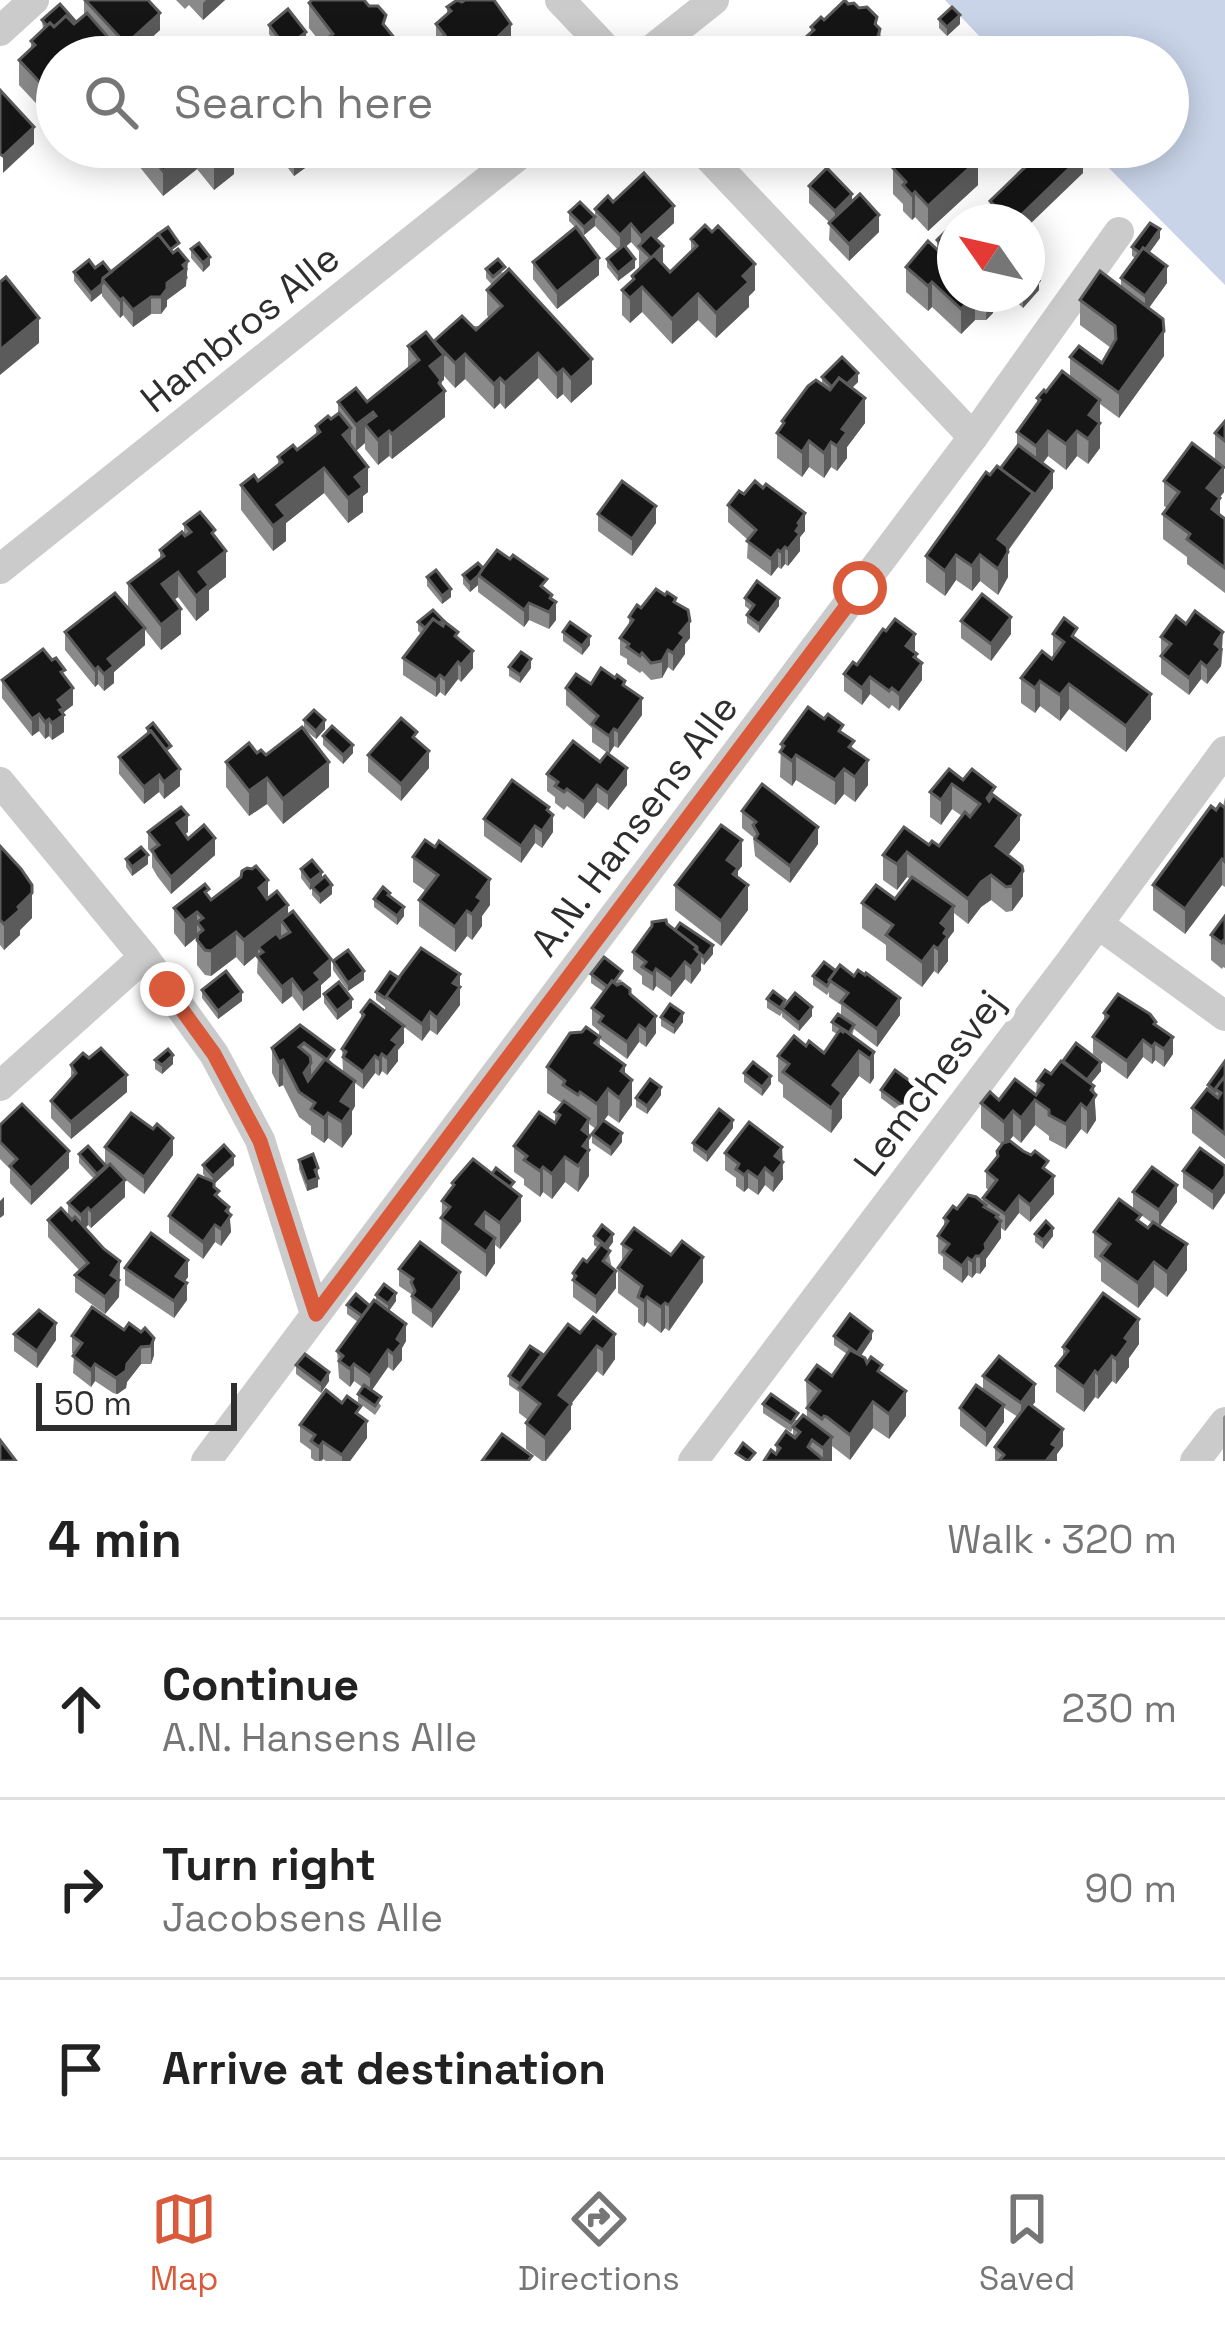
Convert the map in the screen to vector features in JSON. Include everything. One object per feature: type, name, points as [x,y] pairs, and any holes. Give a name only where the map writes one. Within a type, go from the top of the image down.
[{"type":"street","points":[[0,32],[34,0]]},
{"type":"street","points":[[560,0],[594,36]]},
{"type":"street","points":[[668,36],[713,0]]},
{"type":"street","name":"Hambros Alle","points":[[0,569],[503,168]]},
{"type":"street","points":[[719,168],[973,437]]},
{"type":"street","name":"A.N. Hansens Alle","points":[[206,1461],[973,437],[1119,232]]},
{"type":"street","name":"Lemchesvej","points":[[693,1461],[1225,751]]},
{"type":"street","points":[[0,782],[144,957],[214,1054],[260,1141],[316,1314]]},
{"type":"street","points":[[1098,924],[1225,1016]]},
{"type":"street","points":[[0,1086],[144,957]]},
{"type":"street","points":[[1195,1461],[1225,1422]]},
{"type":"water","points":[[945,0],[1225,0],[1225,285],[1109,168],[1189,168],[1189,36],[979,36]]},
{"type":"building","points":[[85,0],[148,0],[160,13],[135,36],[119,36]]},
{"type":"building","points":[[364,0],[386,15],[383,24],[393,36],[330,36],[309,3]]},
{"type":"building","points":[[457,0],[494,0],[511,24],[499,36],[444,36],[436,24],[451,11],[447,7]]},
{"type":"building","points":[[845,0],[867,7],[880,29],[878,36],[807,36],[821,17],[824,20]]},
{"type":"building","points":[[60,4],[75,21],[66,16],[54,27],[47,26],[42,20]]},
{"type":"building","points":[[952,7],[960,15],[947,27],[939,19]]},
{"type":"building","points":[[288,9],[306,32],[277,36],[269,25]]},
{"type":"building","points":[[87,13],[107,36],[36,36],[66,16],[74,24]]},
{"type":"building","points":[[36,36],[36,78],[19,60],[35,45],[31,41]]},
{"type":"building","points":[[0,90],[34,127],[3,156],[0,154]]},
{"type":"building","points":[[827,168],[852,194],[835,211],[809,186]]},
{"type":"building","points":[[893,168],[969,168],[928,206],[915,192],[912,195],[903,185],[906,182]]},
{"type":"building","points":[[1024,168],[1070,168],[1033,204],[990,201]]},
{"type":"building","points":[[644,173],[674,206],[641,236],[631,224],[620,235],[595,209],[608,196],[613,202]]},
{"type":"building","points":[[860,194],[879,215],[849,244],[829,223]]},
{"type":"building","points":[[580,202],[595,217],[584,227],[569,212]]},
{"type":"building","points":[[1150,223],[1160,229],[1140,253],[1132,247]]},
{"type":"building","points":[[705,225],[712,232],[718,226],[755,264],[743,276],[749,282],[716,313],[698,294],[672,319],[642,287],[630,298],[622,290],[654,255],[670,272],[697,246],[691,239]]},
{"type":"building","points":[[168,227],[179,243],[170,250],[158,234]]},
{"type":"building","points":[[576,227],[599,258],[557,292],[533,262]]},
{"type":"building","points":[[158,234],[173,253],[178,249],[188,261],[183,265],[186,269],[167,283],[161,297],[151,297],[133,310],[102,279]]},
{"type":"building","points":[[651,234],[663,246],[651,258],[639,246]]},
{"type":"building","points":[[928,241],[937,249],[937,287],[932,282],[928,286],[906,267]]},
{"type":"building","points":[[199,243],[210,257],[203,263],[191,249]]},
{"type":"building","points":[[624,245],[635,259],[618,273],[607,259]]},
{"type":"building","points":[[1143,248],[1167,266],[1145,296],[1121,278]]},
{"type":"building","points":[[498,259],[505,267],[493,277],[486,269]]},
{"type":"building","points":[[89,260],[95,268],[103,262],[111,272],[91,293],[74,272]]},
{"type":"building","points":[[509,269],[592,359],[571,378],[563,369],[557,374],[538,353],[505,383],[500,378],[494,384],[465,354],[455,363],[434,341],[462,316],[476,330],[502,306],[487,290]]},
{"type":"building","points":[[1100,271],[1163,319],[1164,331],[1119,393],[1070,357],[1079,346],[1102,363],[1116,339],[1115,326],[1080,300]]},
{"type":"building","points":[[6,277],[39,318],[0,350],[0,282]]},
{"type":"building","points":[[426,332],[444,355],[430,366],[445,391],[378,440],[365,424],[376,416],[373,412],[356,425],[338,402],[356,388],[367,402],[419,360],[408,346]]},
{"type":"building","points":[[842,357],[858,373],[847,384],[839,378],[832,387],[822,377]]},
{"type":"building","points":[[1062,371],[1100,400],[1089,415],[1100,423],[1088,439],[1077,431],[1066,444],[1048,431],[1036,446],[1017,432],[1037,398]]},
{"type":"building","points":[[839,378],[865,398],[842,429],[847,432],[837,446],[831,442],[824,453],[809,441],[802,452],[777,433],[808,386],[816,380],[830,390]]},
{"type":"building","points":[[339,413],[351,428],[343,435],[368,467],[355,477],[363,487],[348,498],[324,468],[277,505],[286,516],[273,526],[241,485],[254,475],[258,481],[282,462],[278,457],[293,445],[297,450],[320,432],[316,426]]},
{"type":"building","points":[[1225,421],[1225,441],[1215,433]]},
{"type":"building","points":[[1192,443],[1224,467],[1207,488],[1220,498],[1212,509],[1225,519],[1225,568],[1163,514],[1179,492],[1164,481]]},
{"type":"building","points":[[1018,445],[1053,471],[1033,498],[1033,493],[1000,469]]},
{"type":"building","points":[[997,466],[1033,493],[998,539],[1008,552],[998,569],[980,555],[972,566],[956,555],[945,571],[926,556],[986,472],[990,475]]},
{"type":"building","points":[[622,481],[656,506],[632,539],[598,514]]},
{"type":"building","points":[[755,481],[805,513],[796,531],[800,534],[771,559],[747,541],[756,530],[728,505]]},
{"type":"building","points":[[200,512],[226,551],[199,572],[209,585],[196,596],[178,572],[162,584],[181,609],[161,625],[128,583],[164,556],[160,550],[182,532],[185,536],[191,532],[184,524]]},
{"type":"building","points":[[497,550],[510,559],[513,555],[547,579],[541,586],[556,602],[549,612],[529,603],[524,610],[478,575]]},
{"type":"building","points":[[478,563],[483,568],[470,583],[463,575]]},
{"type":"building","points":[[436,570],[451,589],[442,596],[427,577]]},
{"type":"building","points":[[757,581],[779,598],[759,624],[747,615],[754,605],[745,598]]},
{"type":"building","points":[[656,589],[676,598],[674,602],[688,610],[690,621],[673,653],[668,650],[662,661],[651,663],[620,638],[637,605],[641,608]]},
{"type":"building","points":[[115,593],[145,628],[108,659],[114,666],[104,674],[98,667],[95,670],[65,632]]},
{"type":"building","points":[[982,594],[1011,617],[991,644],[961,621]]},
{"type":"building","points":[[433,610],[444,621],[433,619],[425,628],[418,622]]},
{"type":"building","points":[[1195,611],[1223,632],[1215,644],[1221,649],[1207,667],[1201,662],[1189,678],[1161,656],[1171,644],[1161,637],[1176,616],[1186,624]]},
{"type":"building","points":[[1064,618],[1077,628],[1072,636],[1151,694],[1126,726],[1069,684],[1060,695],[1040,681],[1035,688],[1021,678],[1042,651],[1052,659],[1064,642],[1053,634]]},
{"type":"building","points":[[433,619],[458,632],[455,636],[473,651],[445,679],[440,675],[436,680],[403,658]]},
{"type":"building","points":[[895,619],[915,634],[906,646],[922,663],[899,694],[870,677],[862,688],[844,674]]},
{"type":"building","points":[[570,622],[590,636],[582,646],[563,632]]},
{"type":"building","points":[[43,649],[52,660],[56,658],[73,688],[58,700],[64,715],[52,723],[39,714],[32,719],[2,680]]},
{"type":"building","points":[[521,652],[531,659],[520,675],[509,667]]},
{"type":"building","points":[[601,668],[617,675],[642,698],[609,736],[592,724],[598,716],[566,688],[576,674],[591,684]]},
{"type":"building","points":[[808,707],[843,725],[839,731],[854,741],[849,747],[868,760],[855,777],[844,769],[835,780],[796,755],[792,761],[780,752]]},
{"type":"building","points":[[314,710],[325,720],[316,731],[304,720]]},
{"type":"building","points":[[401,718],[429,751],[401,784],[368,755]]},
{"type":"building","points":[[153,723],[171,746],[166,750],[147,728]]},
{"type":"building","points":[[332,726],[353,745],[343,755],[323,736]]},
{"type":"building","points":[[302,727],[329,762],[283,799],[267,778],[249,791],[226,762],[249,743],[266,755]]},
{"type":"building","points":[[151,731],[180,769],[164,782],[159,775],[144,787],[119,757]]},
{"type":"building","points":[[573,741],[600,762],[607,753],[627,768],[608,793],[597,785],[584,802],[555,786],[558,782],[547,774]]},
{"type":"building","points":[[949,769],[963,780],[972,769],[995,787],[989,801],[993,795],[1020,815],[996,846],[1022,866],[1012,886],[1006,887],[991,875],[968,899],[907,852],[897,864],[883,855],[904,827],[929,845],[932,841],[939,846],[965,812],[970,817],[980,804],[952,784],[941,800],[930,792]]},
{"type":"building","points":[[512,780],[553,815],[542,831],[535,826],[521,846],[484,819]]},
{"type":"building","points":[[762,784],[818,827],[790,866],[755,839],[756,822],[742,811]]},
{"type":"building","points":[[1220,804],[1225,808],[1225,862],[1222,859],[1185,909],[1153,885],[1211,806],[1216,810]]},
{"type":"building","points":[[181,807],[188,815],[177,823],[188,839],[204,825],[215,838],[171,877],[152,850],[159,845],[148,832]]},
{"type":"building","points":[[721,825],[742,840],[727,860],[738,868],[733,874],[748,885],[721,921],[675,885]]},
{"type":"building","points":[[425,840],[435,847],[439,841],[490,879],[472,914],[467,911],[455,927],[419,900],[438,875],[413,857]]},
{"type":"building","points":[[0,846],[32,885],[20,910],[4,924],[0,920]]},
{"type":"building","points":[[141,847],[148,855],[132,867],[126,859]]},
{"type":"building","points":[[312,860],[322,872],[310,881],[301,869]]},
{"type":"building","points":[[256,866],[268,880],[259,888],[267,899],[277,891],[288,905],[244,940],[236,932],[211,951],[205,950],[197,940],[203,930],[197,922],[203,918],[197,912],[185,921],[174,908],[205,884],[211,900],[241,877],[242,871]]},
{"type":"building","points":[[325,876],[332,885],[320,895],[312,887]]},
{"type":"building","points":[[912,877],[954,906],[941,923],[948,936],[922,962],[886,935],[893,925],[862,903],[876,885],[895,899]]},
{"type":"building","points":[[383,887],[404,907],[397,916],[374,899]]},
{"type":"building","points":[[293,911],[331,959],[315,973],[321,980],[303,994],[292,979],[282,987],[257,956],[263,952],[258,947],[276,933],[280,938],[290,932],[281,920]]},
{"type":"building","points":[[1225,916],[1225,943],[1222,943],[1211,935]]},
{"type":"building","points":[[666,920],[701,953],[691,967],[685,962],[671,980],[656,969],[653,974],[642,967],[646,962],[633,952],[652,922]]},
{"type":"building","points":[[680,923],[713,945],[704,957],[675,930]]},
{"type":"building","points":[[421,948],[460,974],[453,983],[460,987],[437,1018],[430,1012],[422,1024],[385,996]]},
{"type":"building","points":[[348,950],[364,971],[348,983],[333,961]]},
{"type":"building","points":[[604,957],[622,971],[608,987],[591,974]]},
{"type":"building","points":[[824,962],[836,971],[827,986],[813,976]]},
{"type":"building","points":[[840,965],[854,976],[858,970],[866,973],[900,998],[877,1029],[841,1002],[848,993],[829,980]]},
{"type":"building","points":[[226,971],[242,992],[218,1011],[202,990]]},
{"type":"building","points":[[390,972],[399,978],[385,998],[376,992]]},
{"type":"building","points":[[612,981],[630,989],[656,1016],[646,1030],[639,1025],[627,1042],[599,1022],[603,1016],[592,1008]]},
{"type":"building","points":[[339,982],[352,999],[337,1011],[324,994]]},
{"type":"building","points":[[773,991],[785,1000],[780,1008],[767,999]]},
{"type":"building","points":[[795,993],[812,1007],[799,1023],[782,1009]]},
{"type":"building","points":[[1118,994],[1150,1014],[1154,1024],[1173,1037],[1164,1049],[1143,1040],[1127,1061],[1093,1037]]},
{"type":"building","points":[[370,1000],[404,1026],[392,1040],[398,1044],[387,1058],[375,1056],[363,1072],[343,1057],[342,1049]]},
{"type":"building","points":[[670,1004],[683,1013],[674,1026],[661,1017]]},
{"type":"building","points":[[838,1014],[854,1025],[849,1033],[832,1022]]},
{"type":"building","points":[[300,1025],[334,1050],[327,1060],[304,1043],[299,1047],[310,1056],[304,1073],[308,1081],[325,1059],[355,1081],[341,1101],[352,1108],[342,1122],[311,1109],[315,1103],[299,1092],[272,1048]]},
{"type":"building","points":[[586,1027],[600,1037],[595,1043],[625,1065],[621,1071],[632,1080],[619,1098],[608,1089],[597,1104],[563,1085],[565,1081],[547,1067],[570,1033]]},
{"type":"building","points":[[840,1030],[874,1052],[870,1059],[859,1051],[833,1085],[842,1093],[831,1108],[783,1072],[789,1064],[778,1056],[794,1036],[824,1053]]},
{"type":"building","points":[[1076,1043],[1101,1062],[1087,1080],[1063,1061]]},
{"type":"building","points":[[101,1048],[127,1075],[71,1122],[51,1101],[76,1073],[71,1065],[83,1053],[89,1058]]},
{"type":"building","points":[[168,1049],[173,1055],[162,1065],[155,1060]]},
{"type":"building","points":[[1061,1061],[1094,1086],[1091,1090],[1096,1095],[1087,1109],[1081,1104],[1066,1124],[1035,1100],[1021,1118],[1013,1111],[1004,1122],[981,1103],[990,1092],[999,1100],[1015,1079],[1036,1095],[1043,1085],[1037,1081],[1045,1070],[1051,1074]]},
{"type":"building","points":[[1225,1061],[1225,1076],[1215,1091],[1208,1085]]},
{"type":"building","points":[[753,1062],[771,1076],[762,1087],[744,1073]]},
{"type":"building","points":[[895,1070],[918,1087],[903,1106],[881,1090]]},
{"type":"building","points":[[1225,1076],[1225,1134],[1192,1108],[1207,1089],[1218,1098],[1221,1093],[1215,1089]]},
{"type":"building","points":[[650,1079],[661,1087],[647,1106],[636,1098]]},
{"type":"building","points":[[564,1101],[589,1119],[582,1130],[590,1136],[583,1146],[589,1150],[578,1166],[565,1157],[552,1174],[543,1167],[540,1171],[514,1146],[539,1112],[555,1123],[560,1115],[555,1112]]},
{"type":"building","points":[[22,1104],[69,1151],[31,1188],[10,1166],[17,1159],[0,1142],[0,1125]]},
{"type":"building","points":[[719,1109],[733,1120],[707,1153],[693,1143]]},
{"type":"building","points":[[131,1113],[153,1129],[157,1124],[173,1138],[144,1177],[105,1147]]},
{"type":"building","points":[[603,1120],[622,1133],[611,1148],[592,1134]]},
{"type":"building","points":[[749,1122],[782,1147],[775,1156],[783,1162],[773,1175],[765,1168],[758,1178],[748,1171],[744,1175],[725,1153]]},
{"type":"building","points":[[1010,1141],[1048,1161],[1043,1168],[1054,1176],[1030,1205],[1019,1196],[1005,1214],[983,1198],[997,1180],[986,1171],[1003,1143]]},
{"type":"building","points":[[224,1145],[234,1156],[213,1176],[203,1165]]},
{"type":"building","points":[[88,1146],[106,1166],[97,1174],[79,1154]]},
{"type":"building","points":[[1200,1148],[1225,1166],[1225,1176],[1213,1192],[1183,1171]]},
{"type":"building","points":[[313,1154],[318,1178],[307,1182],[299,1160]]},
{"type":"building","points":[[473,1159],[521,1196],[500,1223],[485,1212],[476,1224],[495,1238],[486,1252],[441,1218],[450,1207],[442,1201]]},
{"type":"building","points":[[110,1164],[125,1180],[81,1215],[68,1203]]},
{"type":"building","points":[[1152,1167],[1177,1185],[1159,1210],[1133,1192]]},
{"type":"building","points":[[496,1168],[514,1182],[510,1187],[492,1174]]},
{"type":"building","points":[[198,1175],[214,1182],[219,1191],[215,1195],[231,1215],[221,1229],[215,1225],[203,1242],[169,1216]]},
{"type":"building","points":[[968,1195],[1001,1221],[980,1256],[972,1261],[968,1258],[962,1266],[943,1252],[949,1244],[938,1236],[948,1221],[944,1218]]},
{"type":"building","points":[[1119,1199],[1141,1215],[1137,1220],[1148,1228],[1153,1222],[1187,1244],[1167,1272],[1154,1262],[1138,1283],[1101,1256],[1110,1244],[1094,1232]]},
{"type":"building","points":[[61,1208],[120,1261],[111,1275],[119,1280],[105,1297],[75,1275],[88,1263],[48,1220]]},
{"type":"building","points":[[1046,1221],[1053,1228],[1043,1240],[1035,1234]]},
{"type":"building","points":[[602,1225],[613,1234],[605,1245],[594,1236]]},
{"type":"building","points":[[634,1228],[671,1255],[682,1241],[703,1257],[669,1305],[661,1307],[638,1297],[642,1286],[618,1268],[631,1250],[622,1244]]},
{"type":"building","points":[[151,1233],[188,1260],[176,1276],[187,1283],[174,1301],[125,1268]]},
{"type":"building","points":[[420,1242],[460,1272],[432,1311],[412,1296],[413,1279],[399,1269]]},
{"type":"building","points":[[601,1244],[610,1251],[603,1261],[616,1271],[596,1297],[573,1280],[573,1273]]},
{"type":"building","points":[[384,1284],[396,1293],[388,1304],[376,1295]]},
{"type":"building","points":[[1103,1293],[1139,1319],[1116,1359],[1112,1356],[1084,1387],[1056,1366],[1068,1351],[1063,1347]]},
{"type":"building","points":[[356,1294],[370,1306],[362,1316],[347,1305]]},
{"type":"building","points":[[374,1300],[406,1324],[397,1339],[402,1343],[393,1354],[388,1350],[370,1376],[354,1364],[350,1369],[339,1361],[343,1356],[337,1351]]},
{"type":"building","points":[[92,1307],[124,1330],[129,1323],[141,1332],[145,1328],[154,1338],[116,1378],[95,1364],[91,1370],[73,1356],[82,1343],[72,1336]]},
{"type":"building","points":[[39,1310],[56,1323],[37,1351],[14,1334]]},
{"type":"building","points":[[850,1314],[872,1331],[857,1353],[834,1336]]},
{"type":"building","points":[[593,1317],[615,1334],[603,1350],[597,1346],[559,1395],[571,1404],[545,1438],[526,1423],[540,1404],[519,1388],[568,1324],[580,1333]]},
{"type":"building","points":[[530,1346],[542,1354],[520,1384],[509,1376]]},
{"type":"building","points":[[850,1350],[867,1363],[871,1357],[882,1365],[878,1371],[906,1391],[889,1414],[873,1402],[850,1435],[807,1408],[820,1391],[806,1380],[817,1365],[832,1376]]},
{"type":"building","points":[[305,1354],[329,1372],[321,1384],[296,1365]]},
{"type":"building","points":[[999,1356],[1035,1384],[1021,1403],[983,1376]]},
{"type":"building","points":[[364,1385],[381,1397],[375,1406],[358,1394]]},
{"type":"building","points":[[976,1385],[1004,1405],[986,1430],[960,1408]]},
{"type":"building","points":[[326,1390],[342,1403],[347,1396],[361,1406],[356,1413],[367,1421],[342,1455],[323,1442],[319,1447],[311,1441],[315,1435],[300,1425]]},
{"type":"building","points":[[771,1394],[798,1413],[791,1423],[763,1404]]},
{"type":"building","points":[[1028,1403],[1063,1429],[1052,1444],[1057,1447],[1046,1461],[999,1461],[1004,1455],[995,1447]]},
{"type":"building","points":[[803,1415],[832,1437],[823,1448],[812,1440],[808,1447],[825,1461],[764,1461],[771,1450],[776,1454],[786,1431],[795,1438],[800,1432],[793,1427]]},
{"type":"building","points":[[502,1434],[532,1456],[528,1461],[482,1461]]},
{"type":"building","points":[[0,1440],[16,1461],[0,1461]]},
{"type":"building","points":[[743,1443],[755,1453],[748,1461],[736,1453]]},
{"type":"route","points":[[167,989],[214,1054],[260,1141],[316,1314],[860,588]]}]
